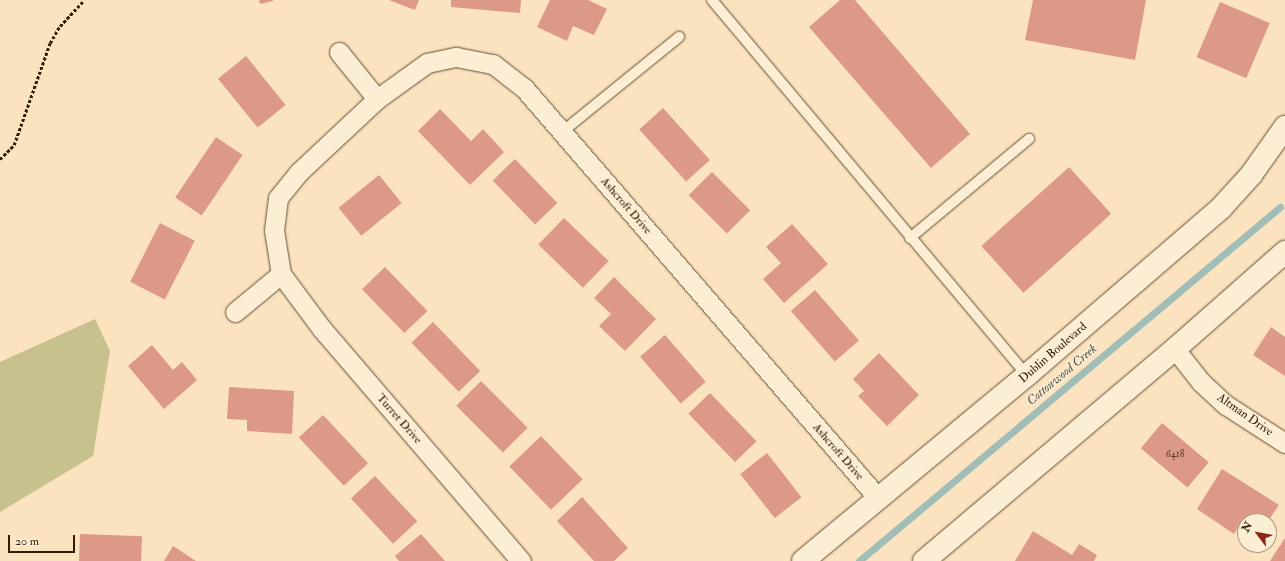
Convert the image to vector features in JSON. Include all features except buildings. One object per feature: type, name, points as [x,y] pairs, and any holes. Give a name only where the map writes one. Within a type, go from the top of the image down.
[{"type":"main road","name":"Dublin Boulevard","points":[[803,561],[1027,375],[1221,208],[1251,175],[1284,130]]},
{"type":"main road","points":[[924,561],[1175,349],[1285,252]]},
{"type":"street","points":[[339,52],[378,99]]},
{"type":"street","name":"Ashcroft Drive","points":[[378,99],[427,63],[456,57],[493,64],[524,88],[878,498]]},
{"type":"street","name":"Turret Drive","points":[[378,99],[299,172],[278,198],[274,230],[281,274],[322,329],[522,561]]},
{"type":"street","points":[[235,312],[281,274]]},
{"type":"street","name":"Altman Drive","points":[[1175,349],[1201,382],[1226,405],[1285,443]]},
{"type":"lane","points":[[715,1],[910,238],[1027,375]]},
{"type":"lane","points":[[562,132],[679,37]]},
{"type":"lane","points":[[910,238],[1029,139]]},
{"type":"path","points":[[0,158],[14,146],[50,43],[60,26],[84,0]]},
{"type":"shaded area","points":[[95,319],[110,351],[93,456],[0,512],[0,362]]},
{"type":"waterway","name":"Cottonwood Creek","points":[[859,561],[1280,207]]}]
